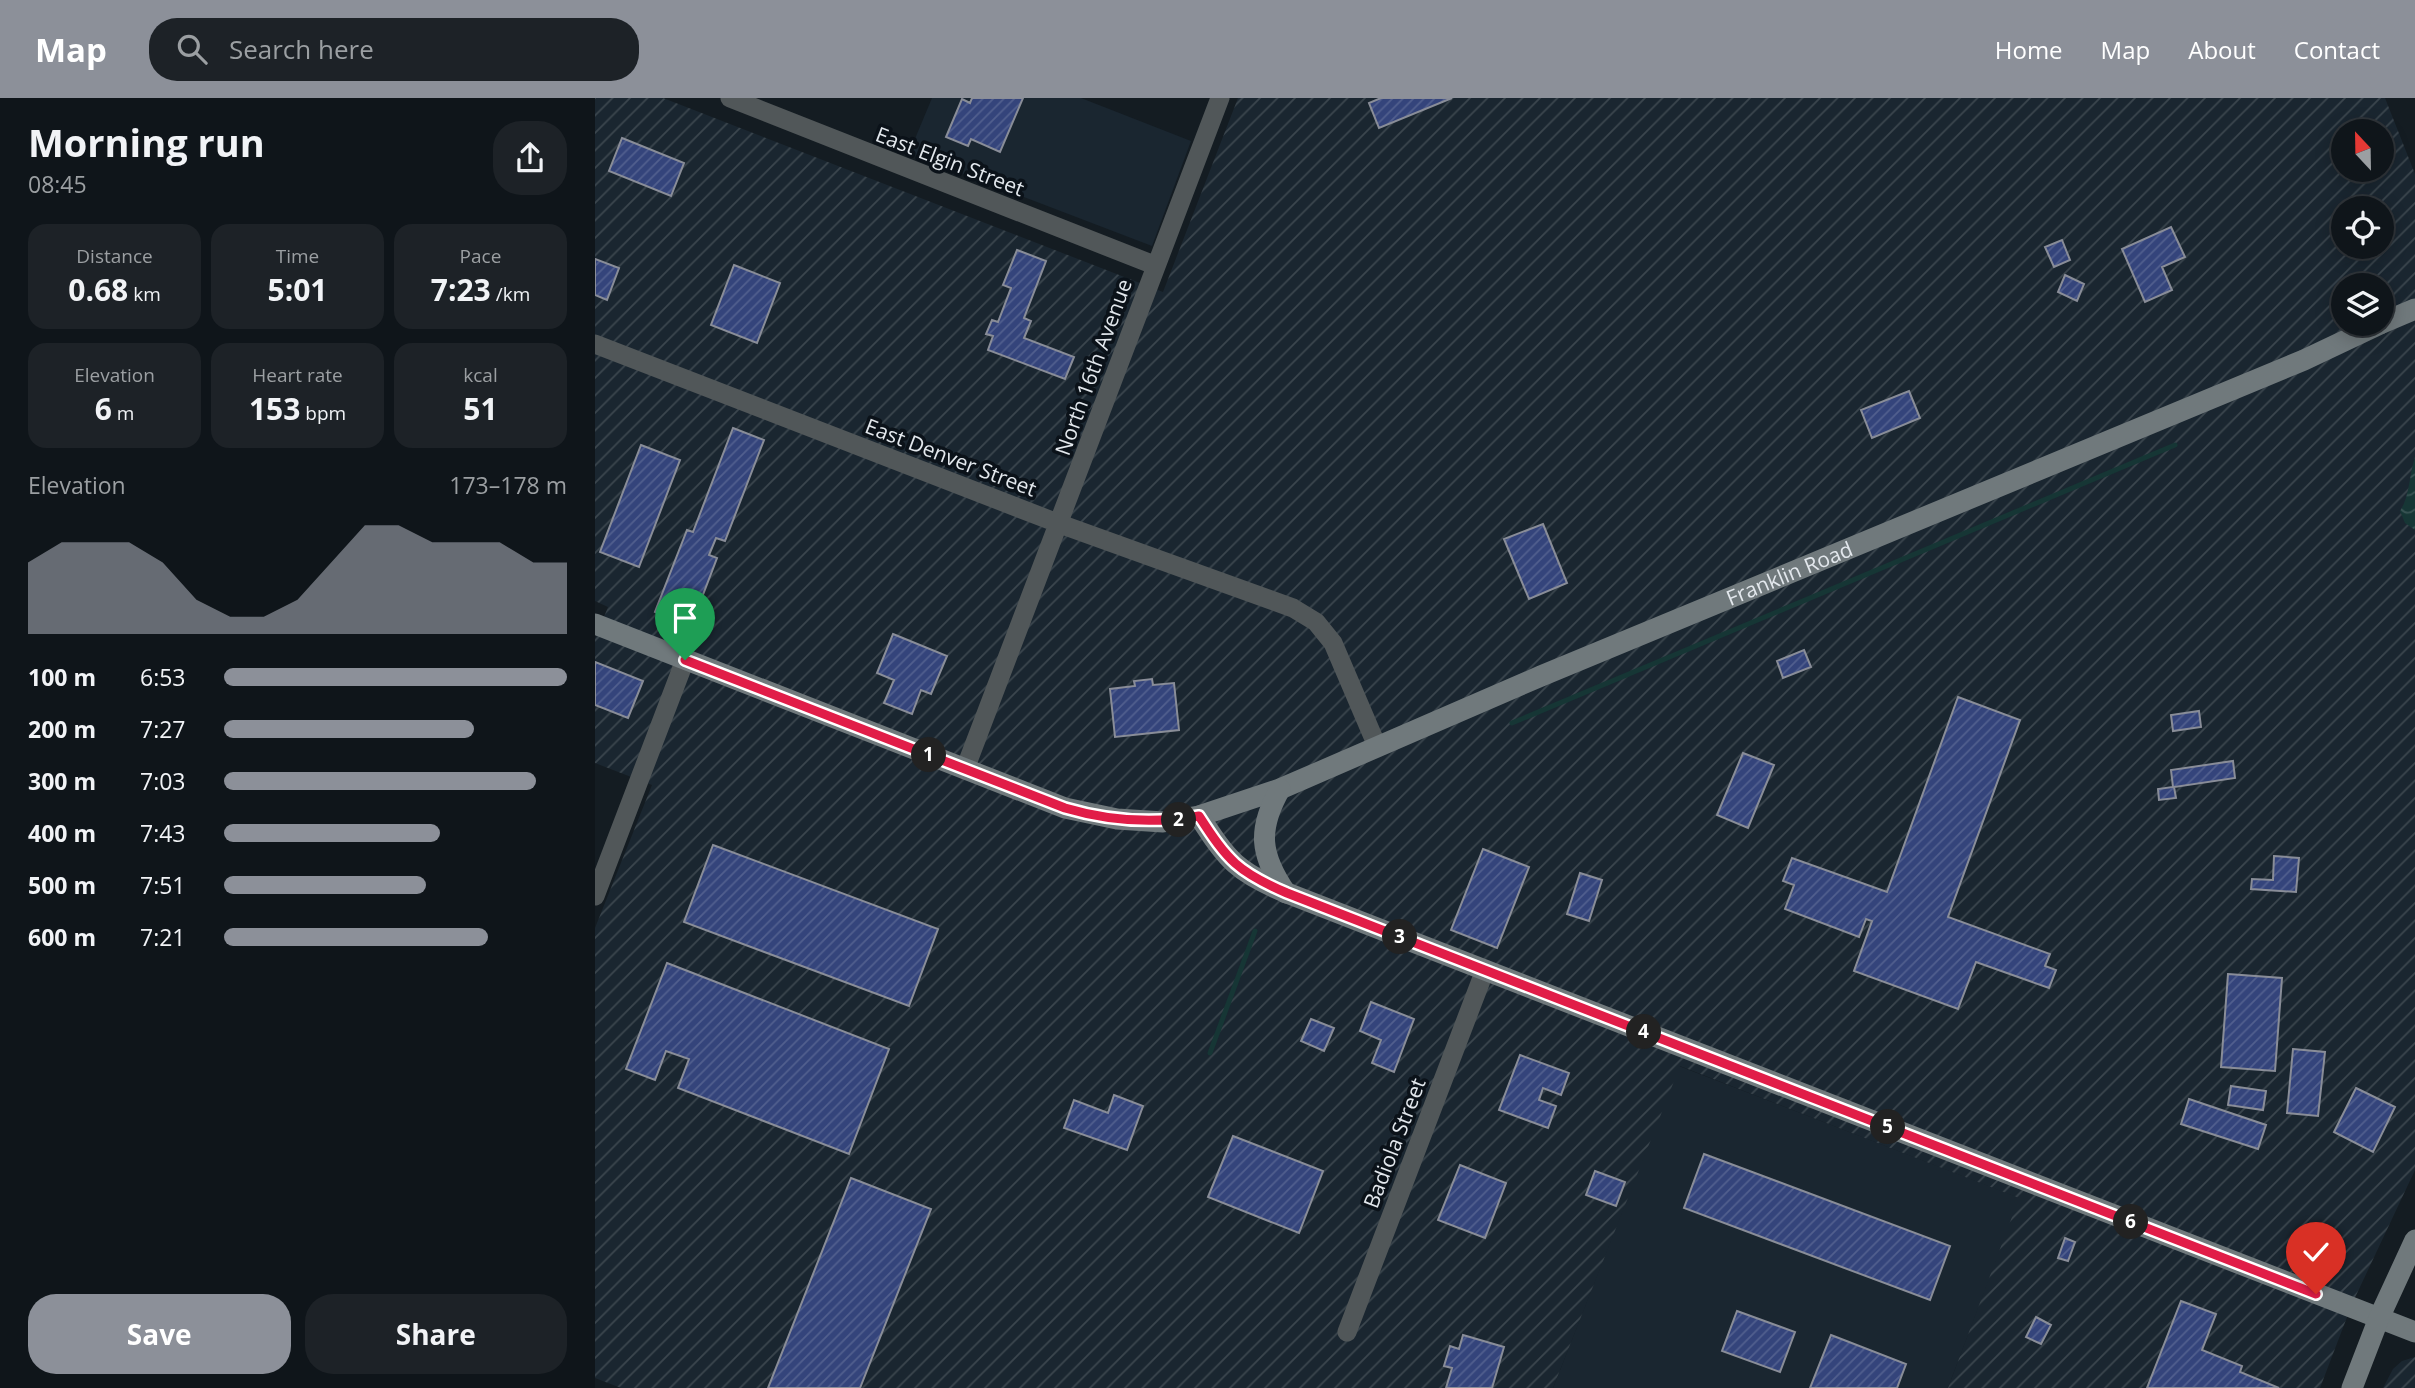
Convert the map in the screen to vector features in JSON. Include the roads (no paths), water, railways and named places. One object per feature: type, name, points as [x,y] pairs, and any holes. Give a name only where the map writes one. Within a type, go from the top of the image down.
[{"type":"street","name":"East Elgin Street","points":[[730,98],[1154,265]]},
{"type":"street","name":"North 16th Avenue","points":[[965,769],[1060,524],[1154,265],[1220,98]]},
{"type":"street","name":"Franklin Road","points":[[2394,318],[2415,309]]},
{"type":"street","name":"Franklin Road","points":[[595,624],[1089,815],[1163,822],[1199,816],[1280,789],[1377,746],[2304,360],[2354,336]]},
{"type":"street","name":"East Denver Street","points":[[595,344],[1060,524],[1293,608],[1316,622],[1333,643],[1377,746]]},
{"type":"street","points":[[595,896],[685,660]]},
{"type":"street","points":[[1280,789],[1268,810],[1266,854],[1268,867],[1287,893]]},
{"type":"street","points":[[1199,816],[1224,855],[1247,876],[1287,893],[2415,1332]]},
{"type":"street","name":"Badiola Street","points":[[1347,1332],[1485,970]]},
{"type":"street","points":[[2352,1388],[2379,1318],[2415,1241]]},
{"type":"water","points":[[2415,457],[2415,530],[2405,523],[2400,511],[2406,499]]},
{"type":"waterway","points":[[1512,723],[2175,445]]},
{"type":"waterway","points":[[1210,1053],[1255,931]]}]
